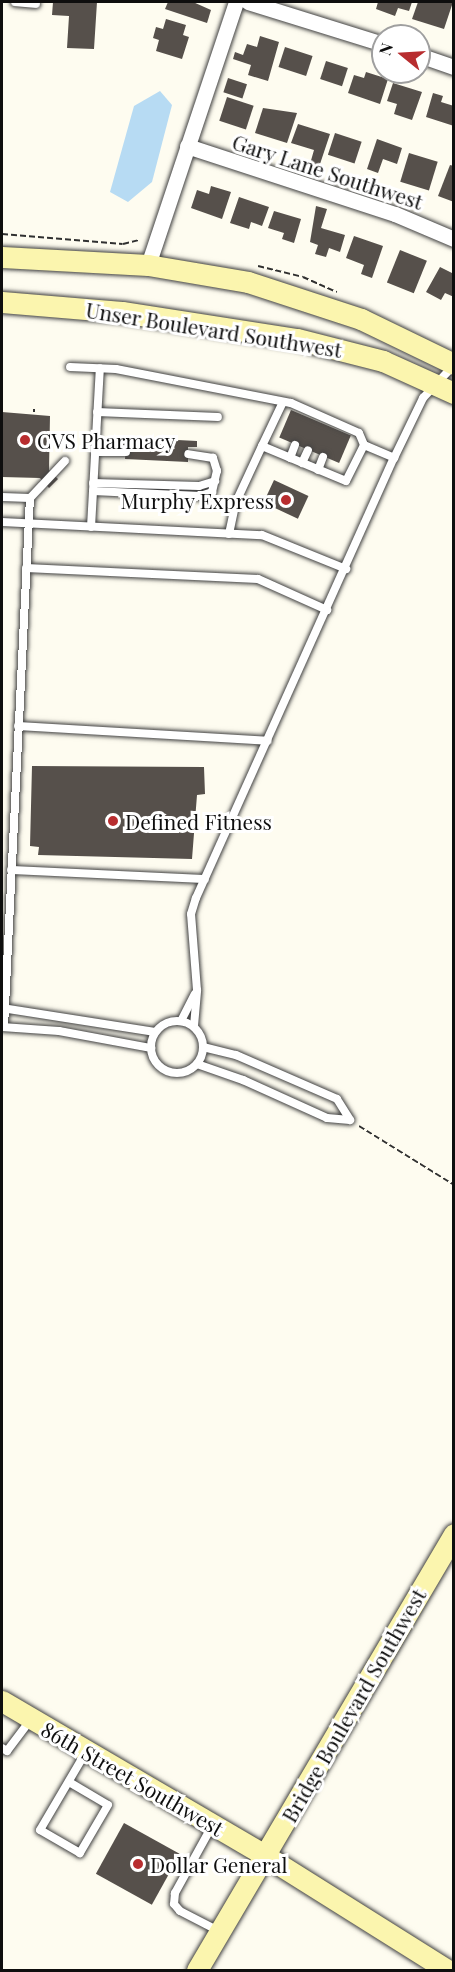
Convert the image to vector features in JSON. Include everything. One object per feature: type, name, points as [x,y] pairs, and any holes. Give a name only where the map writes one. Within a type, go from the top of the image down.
[{"type":"street","points":[[148,265],[236,2]]},
{"type":"street","points":[[248,2],[371,40]]},
{"type":"street","points":[[431,59],[453,67]]},
{"type":"street","name":"Gary Lane Southwest","points":[[187,146],[395,214],[453,239]]},
{"type":"street","name":"Unser Boulevard Southwest","points":[[2,257],[148,265],[248,282],[361,319],[453,364]]},
{"type":"street","name":"Unser Boulevard Southwest","points":[[2,302],[122,312],[297,339],[383,361],[445,388]]},
{"type":"street","name":"Bridge Boulevard Southwest","points":[[197,1971],[453,1534]]},
{"type":"street","name":"86th Street Southwest","points":[[2,1701],[264,1855],[447,1971]]},
{"type":"lane","points":[[15,2],[36,4]]},
{"type":"lane","points":[[197,1064],[203,1047],[194,1026],[197,990],[191,914],[394,458],[423,398],[445,388],[453,364]]},
{"type":"lane","points":[[70,367],[100,368],[282,404],[291,403],[337,426],[359,433],[363,445],[346,481],[262,446]]},
{"type":"lane","points":[[91,526],[100,368]]},
{"type":"lane","points":[[229,534],[236,502],[282,404]]},
{"type":"lane","points":[[98,412],[218,417]]},
{"type":"lane","points":[[290,458],[296,445]]},
{"type":"lane","points":[[363,445],[394,458]]},
{"type":"lane","points":[[302,463],[308,450]]},
{"type":"lane","points":[[95,452],[126,452]]},
{"type":"lane","points":[[93,487],[200,496],[212,492],[217,471],[213,458],[188,454]]},
{"type":"lane","points":[[318,470],[324,457]]},
{"type":"lane","points":[[65,461],[30,498],[3,1027],[59,1031],[151,1048]]},
{"type":"lane","points":[[2,496],[30,498]]},
{"type":"lane","points":[[2,522],[262,536],[346,569]]},
{"type":"lane","points":[[26,568],[258,579],[327,610]]},
{"type":"lane","points":[[18,726],[268,741]]},
{"type":"lane","points":[[11,870],[205,879]]},
{"type":"lane","points":[[182,1021],[197,990]]},
{"type":"lane","points":[[3,1008],[155,1032]]},
{"type":"lane","points":[[194,1026],[182,1021],[167,1022],[155,1032],[151,1048],[157,1064],[172,1073],[197,1064],[243,1080],[327,1118],[350,1120]]},
{"type":"lane","points":[[203,1047],[236,1055],[337,1099],[350,1120]]},
{"type":"lane","points":[[2,1748],[7,1751],[32,1718]]},
{"type":"lane","points":[[69,1782],[108,1805],[80,1853],[40,1830],[87,1751]]},
{"type":"lane","points":[[212,1825],[175,1893],[174,1904],[180,1911],[220,1932]]},
{"type":"path","points":[[2,234],[123,244],[139,240]]},
{"type":"path","points":[[350,1120],[453,1185]]},
{"type":"water","points":[[160,91],[172,105],[152,182],[128,202],[110,192],[134,106]]},
{"type":"building","points":[[53,2],[97,2],[94,49],[67,48],[69,16],[52,15]]},
{"type":"building","points":[[168,2],[193,2],[211,10],[207,23],[165,9]]},
{"type":"building","points":[[378,2],[412,2],[409,11],[398,8],[395,16],[376,9]]},
{"type":"building","points":[[418,2],[453,2],[444,29],[412,19]]},
{"type":"building","points":[[166,19],[186,25],[183,35],[189,37],[182,59],[156,51],[159,40],[153,38],[156,27],[163,29]]},
{"type":"building","points":[[260,36],[279,42],[268,81],[248,75],[251,65],[233,59],[235,52],[243,55],[247,44],[257,47]]},
{"type":"building","points":[[285,47],[313,56],[306,76],[279,67]]},
{"type":"building","points":[[326,61],[348,68],[342,86],[320,79]]},
{"type":"building","points":[[366,72],[371,74],[371,84],[386,84],[380,104],[348,93],[354,75],[364,78]]},
{"type":"building","points":[[228,78],[247,84],[242,98],[223,92]]},
{"type":"building","points":[[393,84],[422,92],[412,120],[394,114],[397,104],[387,101]]},
{"type":"building","points":[[433,93],[443,96],[441,102],[454,106],[454,126],[426,117]]},
{"type":"building","points":[[227,97],[254,106],[246,129],[219,121]]},
{"type":"building","points":[[263,108],[297,113],[287,143],[255,133]]},
{"type":"building","points":[[298,124],[330,134],[319,167],[310,164],[314,150],[291,143]]},
{"type":"building","points":[[335,133],[362,142],[355,164],[328,155]]},
{"type":"building","points":[[377,139],[402,148],[397,164],[383,159],[378,173],[367,169]]},
{"type":"building","points":[[409,153],[438,162],[429,190],[400,182]]},
{"type":"building","points":[[450,165],[454,166],[454,202],[438,196]]},
{"type":"building","points":[[211,186],[231,192],[222,219],[191,208],[197,190],[209,194]]},
{"type":"building","points":[[239,197],[269,207],[262,226],[251,222],[249,229],[230,223]]},
{"type":"building","points":[[316,206],[327,209],[321,228],[345,235],[340,252],[329,248],[326,257],[315,254],[318,245],[310,242]]},
{"type":"building","points":[[274,211],[301,219],[294,243],[282,239],[284,233],[268,228]]},
{"type":"building","points":[[354,236],[383,246],[372,278],[361,274],[364,265],[346,258]]},
{"type":"building","points":[[400,250],[427,261],[414,293],[387,282]]},
{"type":"building","points":[[440,267],[454,274],[454,297],[445,293],[441,300],[426,292]]},
{"type":"building","name":"Murphy Express","points":[[291,410],[351,435],[339,463],[279,438]]},
{"type":"building","name":"CVS Pharmacy","points":[[2,412],[50,416],[49,470],[58,479],[49,488],[40,478],[2,477]]},
{"type":"building","points":[[120,437],[197,441],[197,447],[188,447],[188,462],[125,459],[126,446],[120,445]]},
{"type":"building","name":"Murphy Express","points":[[274,480],[308,496],[298,519],[263,503]]},
{"type":"building","name":"Defined Fitness","points":[[32,766],[204,767],[205,794],[197,795],[192,859],[38,855],[39,847],[30,846]]},
{"type":"building","name":"Dollar General","points":[[124,1823],[180,1854],[152,1905],[96,1874]]},
{"type":"place","name":"CVS Pharmacy","points":[[25,440]]},
{"type":"place","name":"Murphy Express","points":[[286,500]]},
{"type":"place","name":"Defined Fitness","points":[[113,821]]},
{"type":"place","name":"Dollar General","points":[[138,1864]]}]
